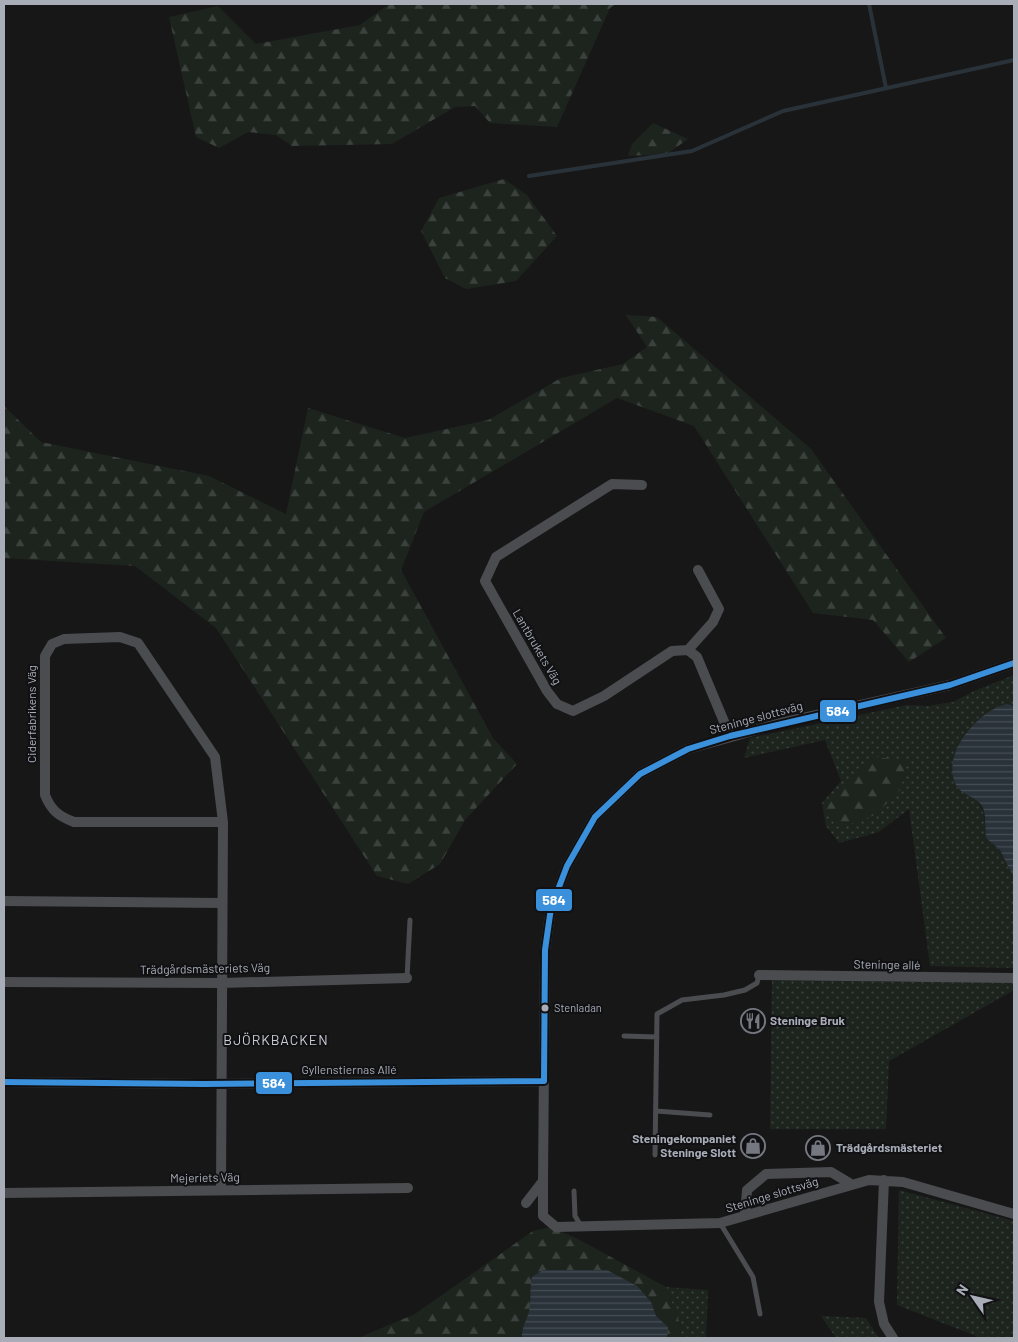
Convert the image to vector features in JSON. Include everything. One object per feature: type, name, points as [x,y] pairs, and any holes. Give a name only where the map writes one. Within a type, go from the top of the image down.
[{"type":"street","name":"Lantbrukets Väg","points":[[642,485],[612,484],[496,556],[486,581],[547,691],[557,704],[573,711],[604,696],[672,650],[688,650]]},
{"type":"street","points":[[698,570],[719,609],[713,622],[688,650],[696,657],[730,736]]},
{"type":"street","name":"Ciderfabrikens Väg","points":[[221,1190],[223,822],[215,757],[138,643],[120,636],[64,639],[52,644],[45,656],[44,795],[50,808],[61,817],[74,822],[223,822]]},
{"type":"street","name":"Steninge slottsväg","points":[[884,1180],[869,1180],[851,1184],[720,1223],[556,1227],[543,1216],[546,950],[551,908],[567,866],[595,817],[640,774],[688,749],[730,736],[950,685],[1014,663]]},
{"type":"street","points":[[4,901],[222,903]]},
{"type":"street","name":"Steninge allé","points":[[759,976],[1014,978]]},
{"type":"street","name":"Trädgårdsmästeriets Väg","points":[[4,982],[222,983],[407,978]]},
{"type":"street","name":"Gyllenstiernas Allé","points":[[4,1082],[544,1081]]},
{"type":"street","points":[[745,1215],[747,1190],[766,1174],[832,1172],[851,1184]]},
{"type":"street","points":[[526,1203],[543,1180]]},
{"type":"street","points":[[893,1338],[884,1324],[879,1302],[884,1180],[903,1182],[1014,1214]]},
{"type":"street","name":"Mejeriets Väg","points":[[4,1193],[408,1188]]},
{"type":"lane","points":[[407,978],[410,920]]},
{"type":"lane","points":[[655,1155],[657,1014],[682,1000],[724,995],[745,990],[757,983],[759,976]]},
{"type":"lane","points":[[624,1036],[657,1037]]},
{"type":"lane","points":[[656,1111],[710,1115]]},
{"type":"lane","points":[[574,1191],[575,1216],[581,1227]]},
{"type":"lane","points":[[720,1223],[753,1277],[760,1314]]},
{"type":"green space","points":[[389,4],[616,4],[610,8],[557,127],[490,123],[475,106],[455,107],[392,144],[292,146],[276,135],[248,132],[219,148],[196,137],[169,17],[218,6],[256,44],[360,25]]},
{"type":"green space","points":[[653,123],[688,139],[667,154],[628,156],[632,144]]},
{"type":"green space","points":[[504,179],[527,195],[557,236],[516,281],[466,289],[445,278],[421,231],[439,198]]},
{"type":"green space","points":[[626,315],[657,317],[811,449],[946,638],[909,662],[873,620],[813,613],[694,426],[617,398],[424,512],[401,570],[493,738],[517,764],[465,820],[440,864],[408,884],[377,876],[216,628],[135,566],[4,558],[4,406],[41,442],[209,476],[286,514],[308,408],[405,438],[488,420],[561,378],[623,364],[647,347]]},
{"type":"green space","points":[[1014,675],[1014,706],[1007,704],[954,782],[980,805],[983,810],[986,838],[1000,850],[1014,878],[1014,968],[930,966],[909,809],[879,832],[839,843],[826,826],[822,803],[841,781],[825,740],[744,758],[750,738],[907,705],[927,706],[953,702],[974,691]]},
{"type":"green space","points":[[877,757],[906,761],[901,789],[875,815],[848,825],[833,822],[824,809],[829,801],[848,780]]},
{"type":"green space","points":[[772,978],[893,982],[1014,982],[1014,990],[889,1061],[886,1129],[770,1129]]},
{"type":"green space","points":[[899,1190],[1014,1221],[1014,1338],[981,1338],[897,1305]]},
{"type":"green space","points":[[550,1227],[576,1238],[666,1287],[682,1329],[677,1338],[358,1338],[415,1314],[533,1231]]},
{"type":"green space","points":[[666,1287],[708,1290],[706,1338],[677,1338],[682,1329]]},
{"type":"green space","points":[[821,1316],[866,1318],[879,1338],[836,1338]]},
{"type":"shaded area","points":[[1007,704],[1014,706],[1014,878],[1000,850],[986,838],[983,808],[977,800],[957,787],[952,771],[958,746],[975,723],[996,708]]},
{"type":"shaded area","points":[[543,1270],[607,1270],[637,1286],[651,1302],[656,1316],[668,1327],[667,1338],[522,1338],[530,1309],[532,1277]]},
{"type":"waterway","points":[[869,4],[886,88]]},
{"type":"waterway","points":[[529,176],[692,151],[783,111],[1014,60]]},
{"type":"transit line","name":"584","points":[[544,1081],[545,950],[551,908],[567,866],[595,817],[640,774],[688,749],[730,736],[950,685],[1014,663]]},
{"type":"transit line","name":"584","points":[[4,1082],[204,1084],[544,1081]]},
{"type":"place","name":"Stenladan","points":[[545,1008]]},
{"type":"place","name":"Steninge Bruk","points":[[753,1021]]},
{"type":"place","name":"Steningekompaniet Steninge Slott","points":[[753,1146]]},
{"type":"place","name":"Trädgårdsmästeriet","points":[[818,1148]]},
{"type":"district","name":"BJÖRKBACKEN","points":[[276,1040]]}]
